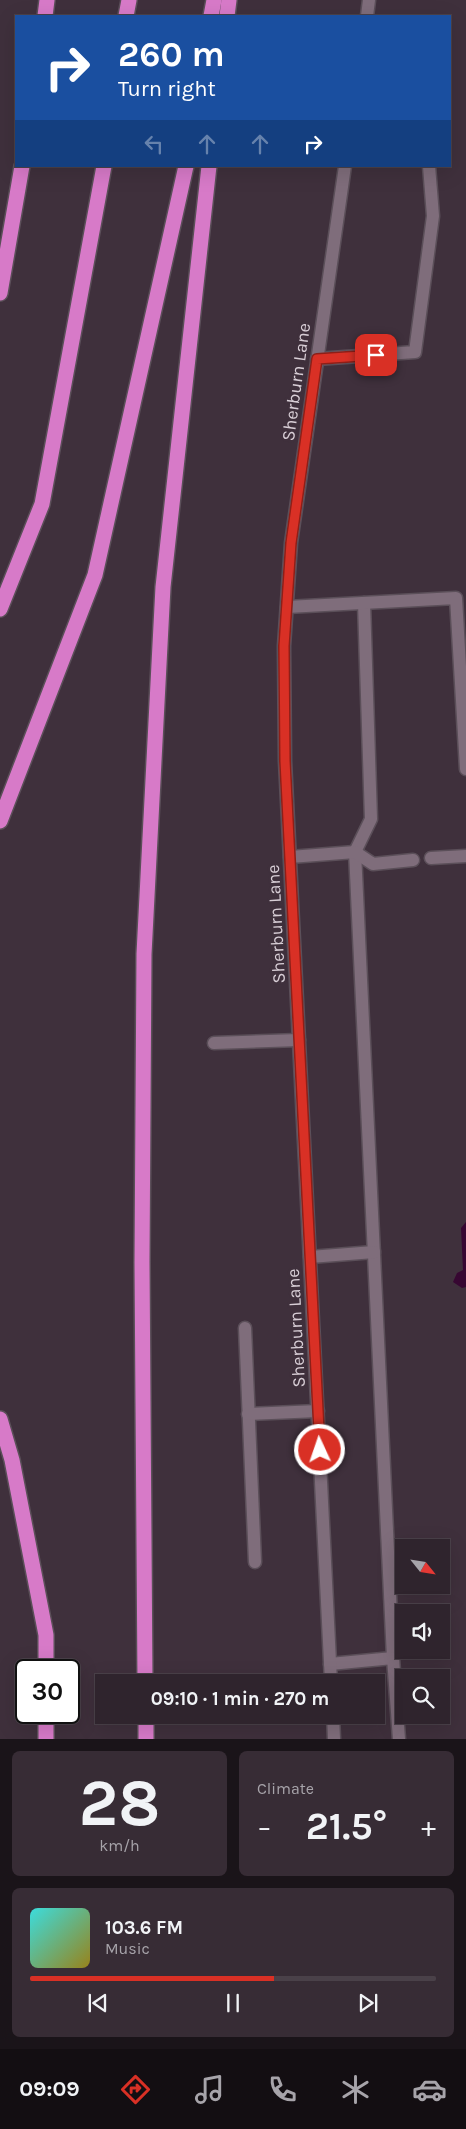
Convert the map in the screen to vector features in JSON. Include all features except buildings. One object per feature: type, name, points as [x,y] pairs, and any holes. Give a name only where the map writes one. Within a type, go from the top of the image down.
[{"type":"highway","points":[[45,15],[47,0]]},
{"type":"highway","points":[[126,15],[129,0]]},
{"type":"highway","points":[[211,15],[214,0]]},
{"type":"highway","points":[[227,15],[229,0]]},
{"type":"highway","points":[[0,293],[22,167]]},
{"type":"highway","points":[[0,609],[42,504],[104,167]]},
{"type":"highway","points":[[0,820],[95,575],[186,167]]},
{"type":"highway","points":[[146,1674],[142,1271],[144,954],[163,588],[209,167]]},
{"type":"highway","points":[[0,1419],[12,1460],[46,1635],[46,1659]]},
{"type":"highway","points":[[46,1724],[46,1739]]},
{"type":"highway","points":[[146,1724],[146,1739]]},
{"type":"street","points":[[366,15],[369,0]]},
{"type":"street","name":"Sherburn Lane","points":[[331,1674],[290,857],[284,646],[291,543],[345,167]]},
{"type":"street","points":[[317,359],[415,352],[432,216],[429,167]]},
{"type":"street","points":[[287,607],[456,598],[466,769]]},
{"type":"street","points":[[364,603],[371,819],[355,852],[393,1658],[399,1739]]},
{"type":"street","points":[[290,857],[355,852],[373,864],[413,860]]},
{"type":"street","points":[[431,858],[466,856]]},
{"type":"street","points":[[214,1043],[299,1040]]},
{"type":"street","points":[[310,1257],[374,1252]]},
{"type":"street","points":[[245,1328],[255,1562]]},
{"type":"street","points":[[248,1414],[318,1411]]},
{"type":"street","points":[[330,1664],[393,1658]]},
{"type":"street","points":[[333,1724],[334,1739]]},
{"type":"shaded area","points":[[466,1222],[466,1287],[462,1288],[453,1282],[457,1273],[463,1270],[461,1228]]},
{"type":"route","points":[[320,1450],[285,761],[284,646],[291,543],[317,359],[376,355]]}]
